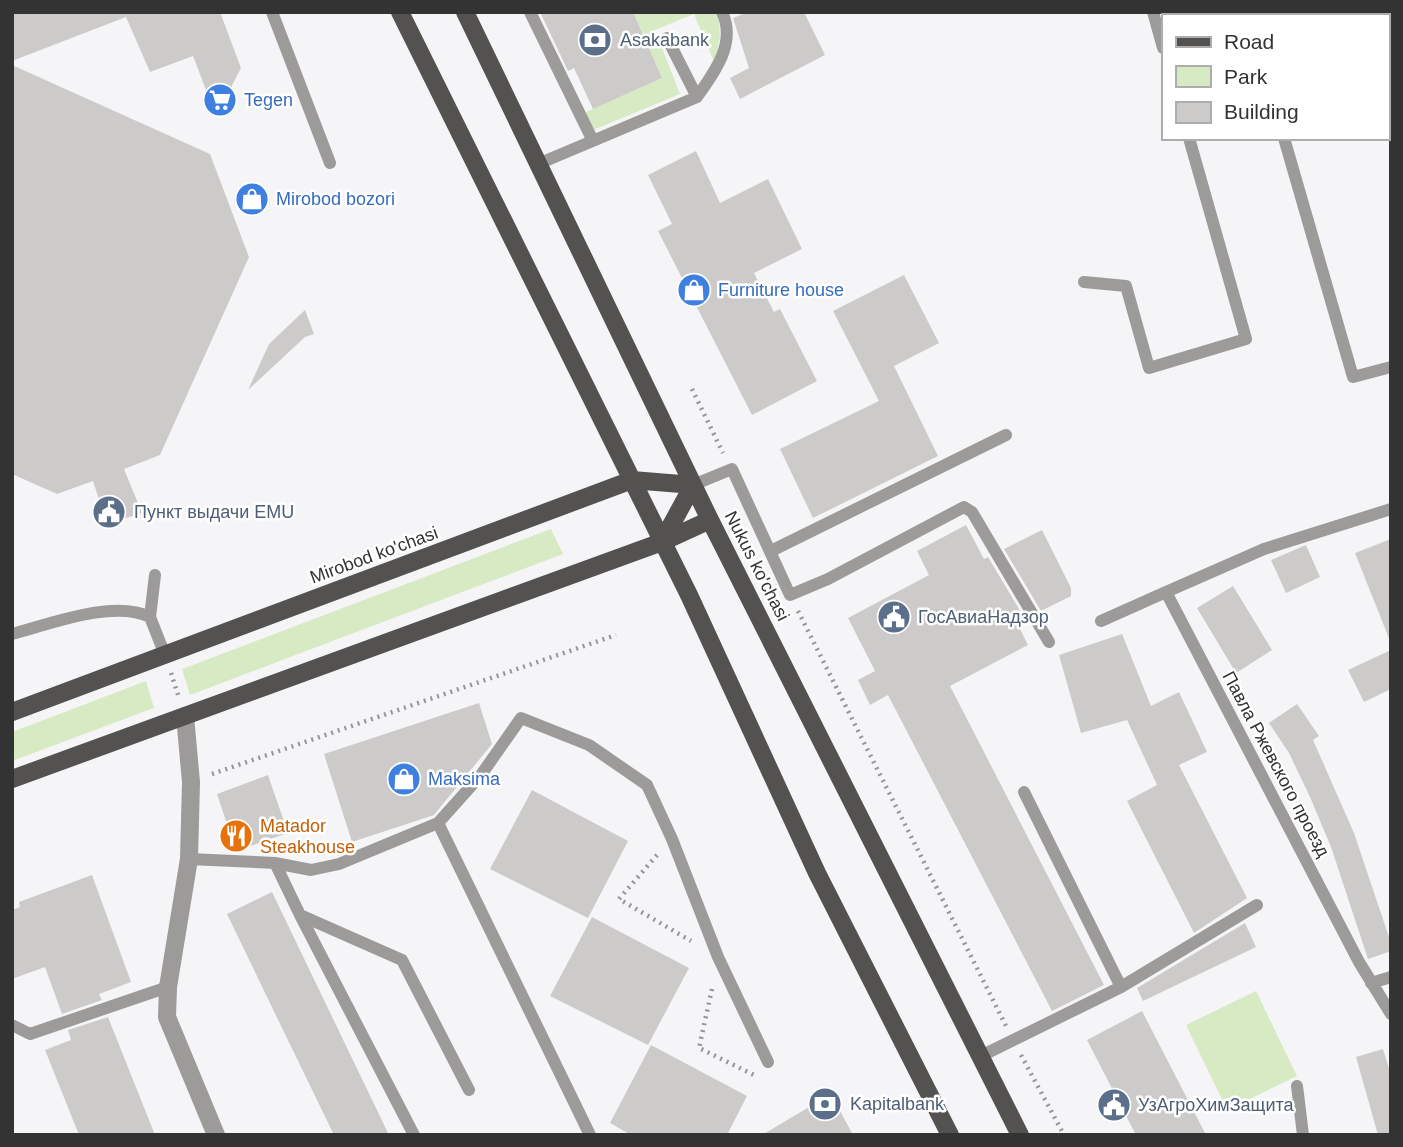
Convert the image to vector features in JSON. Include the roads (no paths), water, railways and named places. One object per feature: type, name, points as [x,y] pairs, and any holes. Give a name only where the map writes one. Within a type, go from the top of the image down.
[{"type":"main road","points":[[400,12],[662,542],[817,873],[950,1135]]},
{"type":"main road","name":"Nukus ko'chasi","points":[[465,12],[710,520],[1020,1135]]},
{"type":"main road","name":"Mirobod ko'chasi","points":[[12,712],[632,481],[693,485]]},
{"type":"main road","points":[[662,542],[693,485]]},
{"type":"main road","points":[[12,779],[662,542],[710,520]]},
{"type":"street","points":[[185,716],[191,782],[189,859],[168,987],[167,1017],[216,1135]]},
{"type":"lane","points":[[272,12],[330,163]]},
{"type":"lane","points":[[530,12],[592,139]]},
{"type":"lane","points":[[538,164],[697,97],[714,73],[726,49],[725,20],[722,12]]},
{"type":"lane","points":[[1153,12],[1162,44]]},
{"type":"lane","points":[[667,38],[697,97]]},
{"type":"lane","points":[[1084,282],[1126,286],[1149,368],[1245,338],[1190,140]]},
{"type":"lane","points":[[1285,140],[1353,377],[1391,367]]},
{"type":"lane","points":[[771,551],[1006,435]]},
{"type":"lane","points":[[693,485],[732,469],[790,595],[828,579],[964,507],[972,512],[1049,642]]},
{"type":"lane","points":[[1101,621],[1265,549],[1391,509]]},
{"type":"lane","points":[[155,575],[150,617],[165,655]]},
{"type":"lane","name":"Павла Ржевского проезд","points":[[1166,592],[1371,983],[1391,1014]]},
{"type":"lane","points":[[12,635],[54,622],[126,610],[150,617]]},
{"type":"lane","points":[[189,859],[275,863],[311,870],[339,864],[438,823],[481,775],[521,718],[589,746],[647,785],[672,839],[719,957],[768,1062]]},
{"type":"lane","points":[[1024,792],[1121,987]]},
{"type":"lane","points":[[438,823],[584,1133]]},
{"type":"lane","points":[[275,863],[414,1135]]},
{"type":"lane","points":[[981,1056],[1121,987],[1257,905]]},
{"type":"lane","points":[[300,915],[402,960],[469,1090]]},
{"type":"lane","points":[[1371,983],[1391,977]]},
{"type":"lane","points":[[12,1025],[30,1034],[168,987]]},
{"type":"lane","points":[[1297,1086],[1303,1135]]},
{"type":"place","name":"Asakabank","points":[[595,40]]},
{"type":"place","name":"Tegen","points":[[220,100]]},
{"type":"place","name":"Mirobod bozori","points":[[252,199]]},
{"type":"place","name":"Furniture house","points":[[694,290]]},
{"type":"place","name":"Пункт выдачи EMU","points":[[109,512]]},
{"type":"place","name":"ГосАвиаНадзор","points":[[894,617]]},
{"type":"place","name":"Maksima","points":[[404,779]]},
{"type":"place","name":"Matador Steakhouse","points":[[236,836]]},
{"type":"place","name":"Kapitalbank","points":[[825,1104]]},
{"type":"place","name":"УзАгроХимЗащита","points":[[1114,1105]]}]
